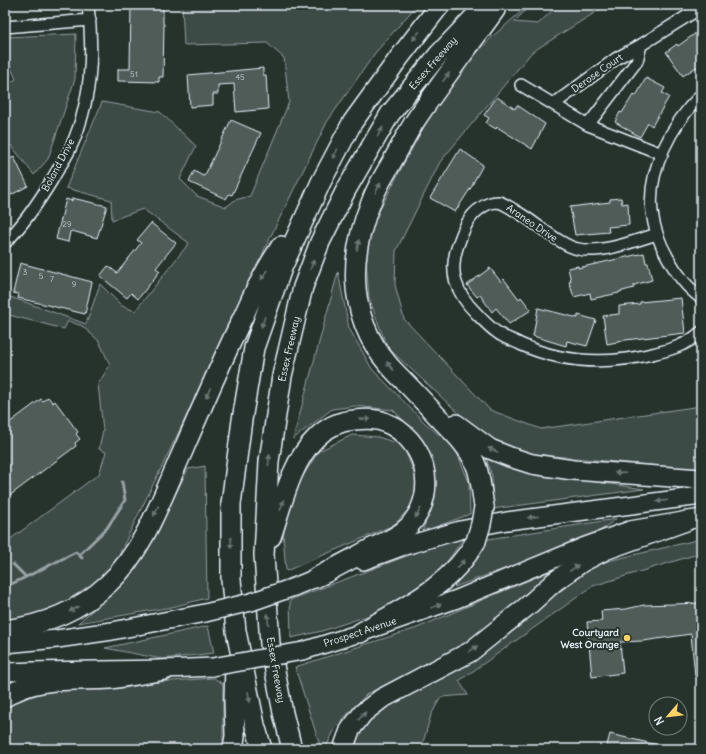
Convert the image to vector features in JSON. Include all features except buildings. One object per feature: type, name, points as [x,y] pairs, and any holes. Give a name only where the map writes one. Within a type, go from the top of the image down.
[{"type":"highway","points":[[262,749],[255,725],[236,631],[231,580],[231,504],[242,420],[254,348],[282,268],[321,182],[352,123],[440,5]]},
{"type":"highway","name":"Essex Freeway","points":[[292,749],[283,713],[270,644],[264,555],[268,461],[282,376],[303,287],[320,242],[346,190],[390,114],[439,54],[476,15],[488,5]]},
{"type":"highway","points":[[360,633],[428,593],[448,578],[468,555],[476,541],[481,524],[484,507],[481,483],[472,456],[455,434],[391,368],[379,352],[368,332],[361,313],[355,274],[356,255],[360,232],[372,199],[416,119],[499,5]]},
{"type":"highway","points":[[5,630],[57,618],[73,610],[97,594],[123,568],[155,514],[224,357],[261,280],[321,182]]},
{"type":"highway","points":[[417,394],[490,449],[532,464],[573,470],[701,479]]},
{"type":"highway","points":[[264,555],[293,473],[303,454],[316,438],[338,424],[348,420],[372,419],[383,421],[402,432],[412,442],[419,454],[426,479],[426,493],[423,503],[410,526],[397,535],[315,578]]},
{"type":"highway","points":[[343,749],[350,730],[363,713],[381,700],[470,652],[530,604],[554,582],[582,562],[605,550],[694,520]]},
{"type":"highway","points":[[232,749],[235,736],[234,700],[236,631]]},
{"type":"highway","points":[[5,698],[13,692],[30,685],[50,681],[112,678],[165,670]]},
{"type":"main road","points":[[5,644],[57,639],[112,631],[205,613],[251,602],[400,547],[460,530],[507,521],[701,496]]},
{"type":"main road","name":"Prospect Avenue","points":[[5,672],[77,669],[165,670],[212,667],[303,651],[457,599],[584,547],[630,530],[694,520]]},
{"type":"street","name":"Boland Drive","points":[[5,243],[19,229],[38,203],[69,150],[83,113],[88,90],[92,52],[88,5]]},
{"type":"street","name":"Derose Court","points":[[554,104],[617,58],[641,45],[697,10]]},
{"type":"street","points":[[5,27],[90,20]]},
{"type":"street","name":"Derose Court","points":[[588,125],[637,61],[641,45]]},
{"type":"street","points":[[521,85],[588,125],[662,154]]},
{"type":"street","points":[[701,95],[691,104],[667,142],[654,179],[652,195],[652,212],[657,234],[663,249],[678,276],[690,290],[701,298]]},
{"type":"street","name":"Araneo Drive","points":[[657,234],[612,248],[578,250],[564,244],[528,217],[499,202],[492,203],[482,207],[474,213],[463,229],[454,255],[452,271],[460,293],[470,307],[498,334],[537,352],[563,358],[586,361],[614,361],[670,350],[685,344],[701,332]]},
{"type":"shaded area","points":[[182,5],[417,5],[375,53],[327,122],[264,250],[254,284],[250,286],[108,577],[70,601],[28,617],[5,619],[5,543],[99,474],[106,452],[99,449],[103,430],[98,384],[110,365],[99,341],[82,326],[68,321],[64,329],[5,314],[5,295],[86,324],[100,284],[122,306],[135,311],[189,243],[143,209],[112,220],[111,200],[66,188],[102,102],[160,112],[196,146],[180,179],[197,196],[226,207],[235,200],[250,196],[289,102],[284,58],[267,43],[184,45]]},
{"type":"shaded area","points":[[529,5],[531,5],[514,22],[538,24],[558,5],[607,5],[532,52],[440,162],[396,251],[395,285],[404,319],[490,410],[541,429],[701,406],[701,470],[532,454],[488,440],[387,347],[369,298],[365,247],[372,225],[447,85],[493,36]]},
{"type":"shaded area","points":[[76,34],[75,79],[48,159],[34,175],[11,145],[5,148],[5,86],[16,79],[5,55],[5,37]]},
{"type":"shaded area","points":[[338,272],[349,328],[372,369],[425,423],[455,448],[469,482],[470,514],[422,532],[435,497],[433,467],[422,439],[393,410],[355,406],[332,409],[293,439]]},
{"type":"shaded area","points":[[352,435],[378,437],[403,445],[416,478],[414,503],[394,525],[286,571],[283,536],[292,493],[319,451]]},
{"type":"shaded area","points":[[486,458],[542,474],[644,489],[492,509],[492,476]]},
{"type":"shaded area","points":[[205,466],[207,598],[172,607],[78,623],[120,586],[149,547],[188,469]]},
{"type":"shaded area","points":[[616,519],[592,537],[454,587],[488,539]]},
{"type":"shaded area","points":[[463,539],[439,573],[379,612],[322,631],[291,638],[290,600],[444,542]]},
{"type":"shaded area","points":[[701,539],[701,553],[593,586],[459,681],[468,695],[441,697],[431,715],[421,749],[349,749],[371,714],[485,648],[591,568],[608,561]]},
{"type":"shaded area","points":[[555,569],[476,638],[367,694],[337,725],[325,749],[321,749],[295,667],[417,628]]},
{"type":"shaded area","points":[[208,626],[214,653],[162,659],[105,648]]},
{"type":"shaded area","points":[[214,678],[223,684],[223,749],[5,749],[5,706],[18,695],[73,688]]},
{"type":"waterway","points":[[79,555],[107,528],[125,500],[122,482]]},
{"type":"waterway","points":[[13,564],[26,577],[76,552],[82,558]]},
{"type":"waterway","points":[[5,587],[26,577]]},
{"type":"place","name":"Courtyard West Orange","points":[[627,638]]}]
